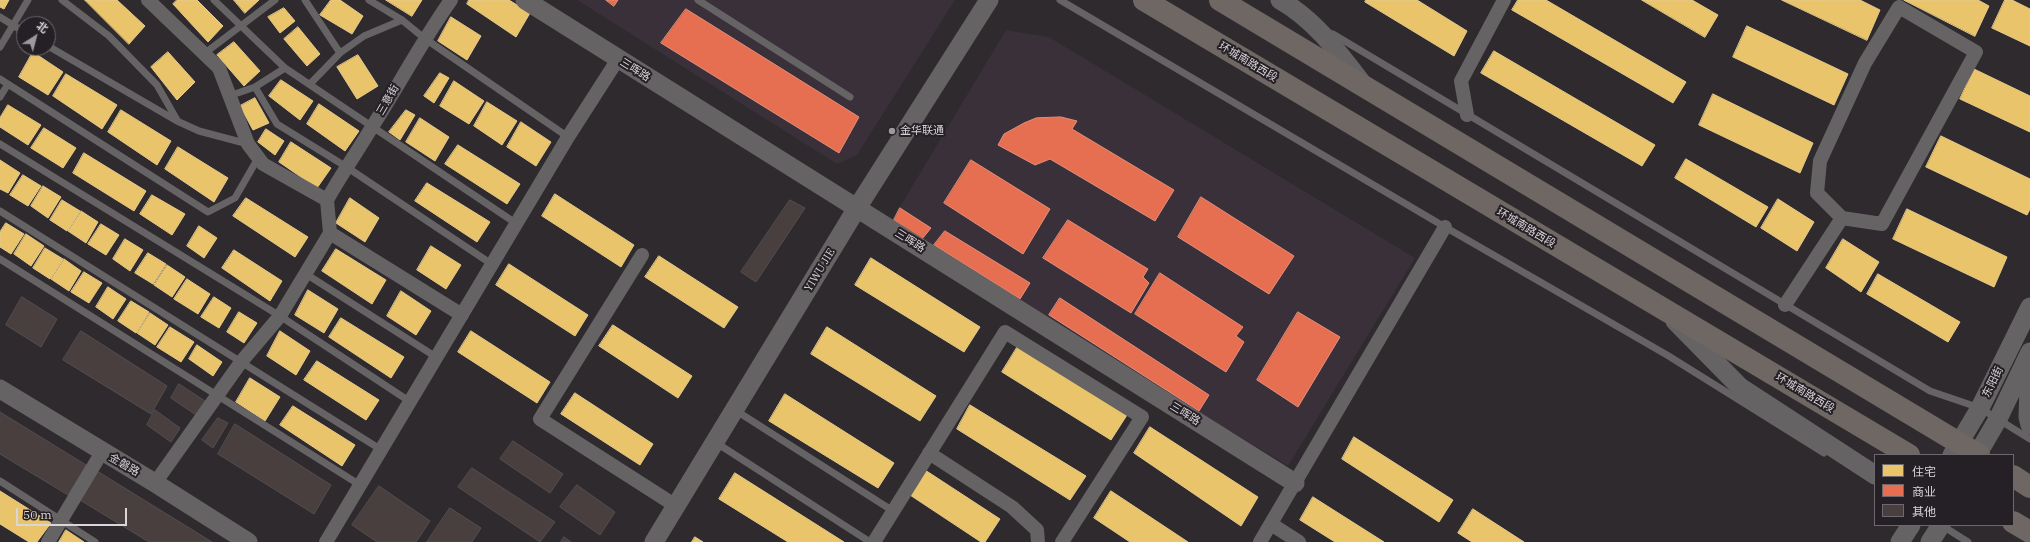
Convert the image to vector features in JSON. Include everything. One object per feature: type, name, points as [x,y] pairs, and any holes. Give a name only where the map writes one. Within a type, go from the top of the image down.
[{"type":"main road","name":"环城南路西段","points":[[1144,0],[1907,454]]},
{"type":"main road","points":[[1220,0],[1365,87],[1956,449],[1974,454]]},
{"type":"main road","points":[[2014,477],[2030,487]]},
{"type":"main road","points":[[2014,523],[2030,532]]},
{"type":"street","points":[[148,0],[219,68],[248,144],[263,164],[327,200],[330,233],[280,316],[241,362],[155,483]]},
{"type":"street","name":"三意街","points":[[327,200],[345,166],[372,128],[424,38],[451,0]]},
{"type":"street","name":"三晖路","points":[[525,0],[1295,483]]},
{"type":"street","points":[[1283,0],[1322,32],[1365,87]]},
{"type":"street","points":[[1466,115],[1461,82],[1504,0]]},
{"type":"street","name":"YIWU JIE","points":[[654,542],[857,208],[987,2]]},
{"type":"street","points":[[1899,7],[1976,52],[1882,224],[1842,218],[1817,193],[1820,161],[1865,63],[1899,7]]},
{"type":"street","points":[[326,542],[380,449],[493,265],[568,137],[618,59]]},
{"type":"street","points":[[1785,305],[1842,218]]},
{"type":"street","points":[[1260,542],[1445,227]]},
{"type":"street","points":[[330,233],[462,315]]},
{"type":"street","points":[[642,256],[540,419],[676,506]]},
{"type":"street","name":"东阳街","points":[[1956,449],[1980,408],[2030,307]]},
{"type":"street","points":[[1664,310],[1740,387],[1874,474]]},
{"type":"street","points":[[874,542],[1005,332],[1142,417],[1062,542]]},
{"type":"street","points":[[2030,352],[2028,417],[2030,425]]},
{"type":"street","name":"东阳街","points":[[1979,454],[1998,419],[2030,352]]},
{"type":"street","name":"金磐路","points":[[0,390],[155,483],[248,542]]},
{"type":"street","points":[[48,542],[102,452]]},
{"type":"street","points":[[929,453],[1012,507],[1037,530],[1038,542]]},
{"type":"street","points":[[1271,524],[1299,542]]},
{"type":"street","points":[[1930,542],[1940,526]]},
{"type":"lane","points":[[0,47],[28,0]]},
{"type":"lane","points":[[214,0],[285,68],[372,128],[517,224]]},
{"type":"lane","points":[[205,54],[275,0]]},
{"type":"lane","points":[[305,0],[340,53]]},
{"type":"lane","points":[[369,0],[402,20],[424,38],[568,137]]},
{"type":"lane","points":[[698,0],[850,97]]},
{"type":"lane","points":[[1060,0],[1445,227],[1667,355],[1828,455]]},
{"type":"lane","points":[[1283,0],[1340,40],[1930,391],[1980,408],[2030,439]]},
{"type":"lane","points":[[66,1],[109,36],[157,85],[177,121]]},
{"type":"lane","points":[[0,17],[16,27]]},
{"type":"lane","points":[[310,84],[340,53],[364,36],[402,20]]},
{"type":"lane","points":[[56,51],[177,121],[199,131],[248,144]]},
{"type":"lane","points":[[230,96],[254,87],[285,68]]},
{"type":"lane","points":[[0,80],[208,212],[235,198],[258,158]]},
{"type":"lane","points":[[0,97],[8,84]]},
{"type":"lane","points":[[254,87],[277,124],[345,166],[493,265]]},
{"type":"lane","points":[[0,144],[280,316],[409,401]]},
{"type":"lane","points":[[0,211],[380,449]]},
{"type":"lane","points":[[0,259],[360,485]]},
{"type":"lane","points":[[306,274],[436,357]]},
{"type":"lane","points":[[734,410],[893,511]]},
{"type":"lane","points":[[715,442],[870,542]]},
{"type":"lane","points":[[0,481],[95,542]]},
{"type":"lane","points":[[1943,526],[1968,542]]},
{"type":"shaded area","points":[[577,0],[955,0],[857,155],[837,164]]},
{"type":"shaded area","points":[[1006,30],[1049,37],[1415,258],[1288,466],[889,225]]},
{"type":"building: 住宅","points":[[0,0],[9,0],[4,9],[0,7]]},
{"type":"building: 住宅","points":[[85,0],[117,0],[145,26],[129,44]]},
{"type":"building: 住宅","points":[[177,0],[197,0],[223,26],[208,42],[173,4]]},
{"type":"building: 住宅","points":[[234,0],[259,0],[245,13]]},
{"type":"building: 住宅","points":[[331,0],[340,0],[363,16],[352,34],[320,15]]},
{"type":"building: 住宅","points":[[386,0],[422,0],[412,16]]},
{"type":"building: 住宅","points":[[469,0],[509,0],[530,13],[516,37],[467,4]]},
{"type":"building: 住宅","points":[[1366,0],[1417,0],[1467,31],[1454,56],[1365,2]]},
{"type":"building: 住宅","points":[[1518,0],[1546,0],[1686,82],[1673,103],[1512,10]]},
{"type":"building: 住宅","points":[[1642,0],[1692,0],[1718,15],[1705,37]]},
{"type":"building: 住宅","points":[[1782,0],[1860,0],[1880,10],[1867,40]]},
{"type":"building: 住宅","points":[[1904,0],[1978,0],[1989,6],[1975,36]]},
{"type":"building: 住宅","points":[[2005,0],[2012,0],[2030,9],[2030,46],[1992,28]]},
{"type":"building: 住宅","points":[[284,8],[295,21],[280,33],[268,17]]},
{"type":"building: 住宅","points":[[451,17],[481,36],[467,60],[438,41]]},
{"type":"building: 住宅","points":[[1747,26],[1848,74],[1834,105],[1733,57]]},
{"type":"building: 住宅","points":[[298,27],[320,54],[307,66],[284,39]]},
{"type":"building: 住宅","points":[[234,42],[260,71],[244,86],[217,55]]},
{"type":"building: 住宅","points":[[1494,51],[1655,145],[1642,166],[1481,73]]},
{"type":"building: 住宅","points":[[168,52],[195,82],[177,100],[151,67]]},
{"type":"building: 住宅","points":[[358,55],[378,86],[357,99],[337,67]]},
{"type":"building: 住宅","points":[[31,56],[39,56],[63,72],[48,95],[19,77]]},
{"type":"building: 住宅","points":[[1974,69],[2030,96],[2030,132],[1960,99]]},
{"type":"building: 住宅","points":[[440,73],[449,78],[434,103],[424,96]]},
{"type":"building: 住宅","points":[[66,74],[117,105],[102,129],[53,96]]},
{"type":"building: 住宅","points":[[281,80],[313,101],[300,120],[269,96]]},
{"type":"building: 住宅","points":[[454,81],[484,101],[469,124],[440,106]]},
{"type":"building: 住宅","points":[[1713,94],[1813,143],[1800,173],[1699,125]]},
{"type":"building: 住宅","points":[[255,98],[269,123],[253,130],[240,106]]},
{"type":"building: 住宅","points":[[487,102],[517,121],[502,145],[474,126]]},
{"type":"building: 住宅","points":[[319,104],[359,131],[345,151],[307,124]]},
{"type":"building: 住宅","points":[[8,105],[41,125],[28,145],[0,127],[0,118]]},
{"type":"building: 住宅","points":[[121,110],[171,141],[157,165],[108,132]]},
{"type":"building: 住宅","points":[[406,110],[415,115],[400,140],[389,132]]},
{"type":"building: 住宅","points":[[420,118],[449,137],[435,161],[406,142]]},
{"type":"building: 住宅","points":[[521,122],[551,142],[536,166],[507,147]]},
{"type":"building: 住宅","points":[[44,128],[76,148],[63,168],[31,148]]},
{"type":"building: 住宅","points":[[266,129],[284,141],[275,155],[258,142]]},
{"type":"building: 住宅","points":[[1941,136],[2030,179],[2030,209],[2027,215],[1926,167]]},
{"type":"building: 住宅","points":[[291,142],[331,168],[317,188],[279,162]]},
{"type":"building: 住宅","points":[[458,145],[520,184],[507,204],[445,164]]},
{"type":"building: 住宅","points":[[178,147],[228,178],[214,202],[165,169]]},
{"type":"building: 住宅","points":[[84,153],[146,191],[134,211],[73,173]]},
{"type":"building: 住宅","points":[[1686,159],[1768,207],[1756,227],[1675,178]]},
{"type":"building: 住宅","points":[[0,160],[20,173],[8,193],[0,189]]},
{"type":"building: 住宅","points":[[23,175],[41,186],[28,206],[10,195]]},
{"type":"building: 住宅","points":[[427,183],[490,222],[477,242],[415,201]]},
{"type":"building: 住宅","points":[[43,186],[61,197],[48,218],[31,206]]},
{"type":"building: 住宅","points":[[555,194],[634,245],[621,267],[542,216]]},
{"type":"building: 住宅","points":[[152,195],[185,214],[172,235],[140,214]]},
{"type":"building: 住宅","points":[[246,198],[308,237],[295,257],[233,216]]},
{"type":"building: 住宅","points":[[350,198],[379,218],[365,242],[336,223]]},
{"type":"building: 住宅","points":[[1778,199],[1814,222],[1797,251],[1761,228]]},
{"type":"building: 住宅","points":[[62,200],[80,211],[67,231],[50,220]]},
{"type":"building: 住宅","points":[[1907,209],[2007,257],[1994,287],[1893,239]]},
{"type":"building: 住宅","points":[[81,211],[98,222],[86,243],[68,231]]},
{"type":"building: 住宅","points":[[6,223],[24,234],[11,254],[0,247],[0,232]]},
{"type":"building: 住宅","points":[[101,224],[119,235],[106,255],[88,244]]},
{"type":"building: 住宅","points":[[199,226],[217,238],[204,258],[187,246]]},
{"type":"building: 住宅","points":[[26,234],[44,246],[31,266],[14,254]]},
{"type":"building: 住宅","points":[[125,239],[143,250],[130,271],[113,259]]},
{"type":"building: 住宅","points":[[1843,239],[1879,262],[1861,292],[1826,268]]},
{"type":"building: 住宅","points":[[431,246],[461,265],[446,289],[417,270]]},
{"type":"building: 住宅","points":[[45,248],[63,259],[50,279],[33,268]]},
{"type":"building: 住宅","points":[[336,249],[386,280],[372,304],[322,271]]},
{"type":"building: 住宅","points":[[234,250],[282,281],[270,301],[222,268]]},
{"type":"building: 住宅","points":[[148,253],[166,264],[153,284],[135,273]]},
{"type":"building: 住宅","points":[[659,256],[738,307],[724,328],[645,277]]},
{"type":"building: 住宅","points":[[871,258],[980,327],[964,352],[855,285]]},
{"type":"building: 住宅","points":[[64,259],[81,271],[69,291],[51,279]]},
{"type":"building: 住宅","points":[[509,264],[588,315],[575,336],[496,285]]},
{"type":"building: 住宅","points":[[167,265],[185,277],[172,297],[154,285]]},
{"type":"building: 住宅","points":[[84,272],[102,283],[89,303],[71,292]]},
{"type":"building: 住宅","points":[[1878,274],[1960,322],[1948,342],[1867,294]]},
{"type":"building: 住宅","points":[[187,279],[210,294],[198,314],[174,299]]},
{"type":"building: 住宅","points":[[108,287],[126,299],[113,319],[96,307]]},
{"type":"building: 住宅","points":[[308,290],[338,309],[324,333],[295,315]]},
{"type":"building: 住宅","points":[[401,291],[431,311],[416,335],[387,316]]},
{"type":"building: 住宅","points":[[214,297],[231,308],[219,328],[201,317]]},
{"type":"building: 住宅","points":[[131,301],[149,312],[136,333],[118,321]]},
{"type":"building: 住宅","points":[[239,312],[257,323],[244,343],[227,332]]},
{"type":"building: 住宅","points":[[150,313],[168,325],[155,345],[137,333]]},
{"type":"building: 住宅","points":[[341,318],[404,357],[391,378],[329,337]]},
{"type":"building: 住宅","points":[[613,325],[692,376],[678,398],[599,346]]},
{"type":"building: 住宅","points":[[170,327],[194,342],[181,362],[157,347]]},
{"type":"building: 住宅","points":[[827,327],[936,396],[920,421],[811,354]]},
{"type":"building: 住宅","points":[[280,331],[310,351],[296,375],[267,356]]},
{"type":"building: 住宅","points":[[471,331],[550,382],[537,403],[458,352]]},
{"type":"building: 住宅","points":[[197,345],[222,362],[213,376],[189,359]]},
{"type":"building: 住宅","points":[[1018,346],[1127,415],[1111,440],[1002,372]]},
{"type":"building: 住宅","points":[[317,361],[379,400],[366,420],[304,380]]},
{"type":"building: 住宅","points":[[250,378],[280,397],[265,421],[236,402]]},
{"type":"building: 住宅","points":[[575,393],[653,444],[640,465],[561,414]]},
{"type":"building: 住宅","points":[[785,394],[894,463],[878,488],[769,421]]},
{"type":"building: 住宅","points":[[970,405],[1086,476],[1070,500],[957,429]]},
{"type":"building: 住宅","points":[[293,406],[355,445],[342,466],[280,425]]},
{"type":"building: 住宅","points":[[1150,427],[1258,497],[1241,526],[1134,453]]},
{"type":"building: 住宅","points":[[1354,437],[1453,500],[1439,522],[1342,459]]},
{"type":"building: 住宅","points":[[925,470],[1000,519],[985,542],[981,542],[910,495]]},
{"type":"building: 住宅","points":[[735,473],[844,542],[788,542],[719,499]]},
{"type":"building: 住宅","points":[[0,491],[51,523],[37,542],[29,542],[0,524]]},
{"type":"building: 住宅","points":[[1111,491],[1188,542],[1130,542],[1094,518]]},
{"type":"building: 住宅","points":[[1313,497],[1384,542],[1335,542],[1300,520]]},
{"type":"building: 住宅","points":[[1473,509],[1524,542],[1472,542],[1458,533]]},
{"type":"building: 住宅","points":[[66,530],[84,542],[59,542]]},
{"type":"building: 住宅","points":[[695,537],[703,542],[692,542]]},
{"type":"building: 商业","points":[[606,0],[618,0],[614,6]]},
{"type":"building: 商业","points":[[686,9],[859,117],[839,153],[661,43]]},
{"type":"building: 商业","points":[[1061,117],[1077,121],[1072,129],[1174,190],[1155,221],[1050,159],[1035,165],[998,145],[1004,134],[1024,123],[1036,118]]},
{"type":"building: 商业","points":[[971,160],[1050,209],[1023,254],[944,203]]},
{"type":"building: 商业","points":[[1201,197],[1294,256],[1269,294],[1178,237]]},
{"type":"building: 商业","points":[[900,208],[931,228],[922,239],[894,220]]},
{"type":"building: 商业","points":[[1068,220],[1148,269],[1143,277],[1149,283],[1131,313],[1043,258]]},
{"type":"building: 商业","points":[[945,231],[1030,283],[1020,299],[934,245]]},
{"type":"building: 商业","points":[[1160,273],[1243,327],[1236,336],[1244,342],[1226,372],[1135,314]]},
{"type":"building: 商业","points":[[1060,298],[1209,395],[1199,411],[1049,315]]},
{"type":"building: 商业","points":[[1298,312],[1340,337],[1298,407],[1257,380]]},
{"type":"building: 其他","points":[[790,200],[805,208],[756,282],[741,272]]},
{"type":"building: 其他","points":[[22,297],[57,319],[41,347],[6,325]]},
{"type":"building: 其他","points":[[81,331],[167,386],[151,414],[63,360]]},
{"type":"building: 其他","points":[[179,384],[205,401],[196,415],[171,398]]},
{"type":"building: 其他","points":[[155,410],[180,428],[171,442],[147,425]]},
{"type":"building: 其他","points":[[0,412],[86,465],[68,495],[0,454]]},
{"type":"building: 其他","points":[[218,418],[228,423],[213,448],[202,440]]},
{"type":"building: 其他","points":[[235,424],[331,485],[314,514],[218,454]]},
{"type":"building: 其他","points":[[513,441],[563,474],[550,493],[500,459]]},
{"type":"building: 其他","points":[[472,468],[555,522],[540,542],[458,487]]},
{"type":"building: 其他","points":[[97,471],[212,542],[149,542],[80,500]]},
{"type":"building: 其他","points":[[577,485],[615,512],[600,535],[560,507]]},
{"type":"building: 其他","points":[[379,486],[430,521],[416,542],[377,542],[352,525]]},
{"type":"building: 其他","points":[[450,508],[481,528],[472,542],[427,542]]},
{"type":"building: 其他","points":[[564,537],[571,542],[561,542]]},
{"type":"place","name":"金华联通","points":[[892,131]]}]
